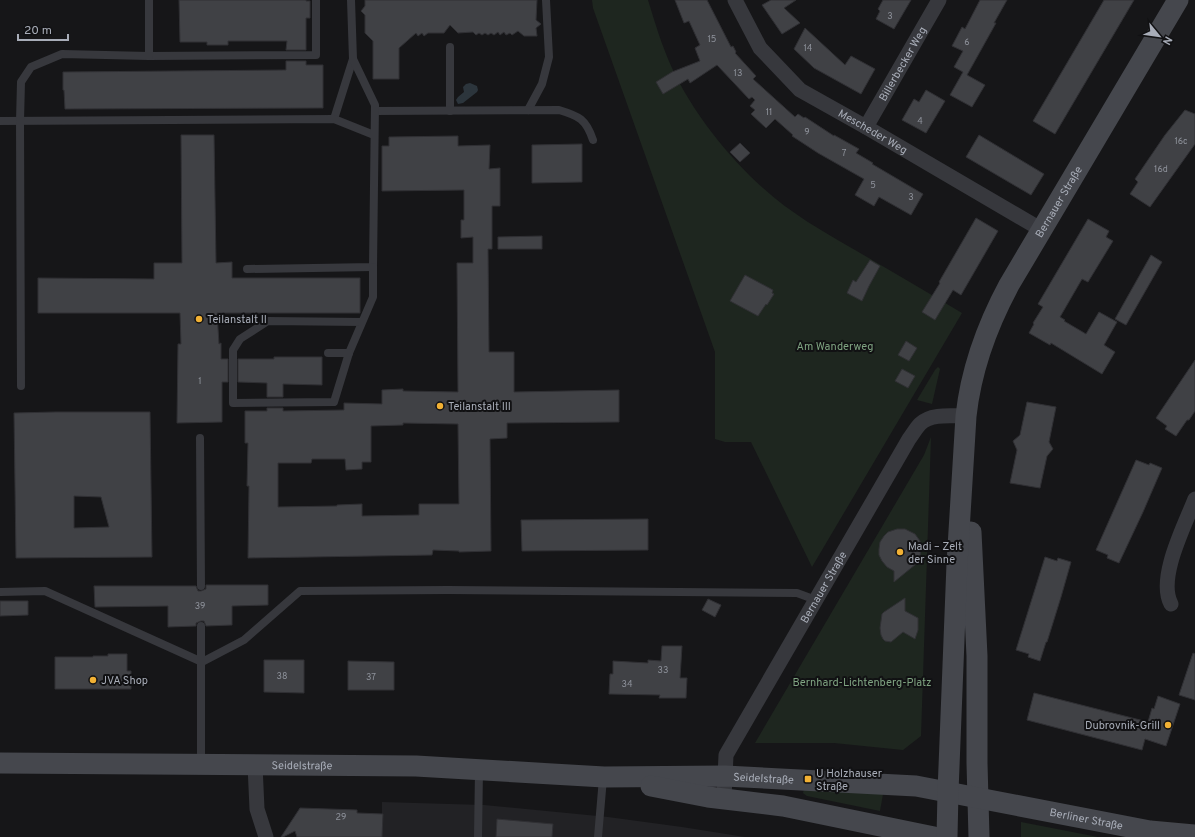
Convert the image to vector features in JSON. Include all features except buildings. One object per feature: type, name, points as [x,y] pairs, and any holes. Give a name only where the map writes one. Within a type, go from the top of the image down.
[{"type":"main road","name":"Bernauer Straße","points":[[947,837],[957,564],[968,396],[974,370],[986,336],[1003,296],[1178,0]]},
{"type":"main road","name":"Bernauer Straße","points":[[966,421],[977,656],[979,837]]},
{"type":"main road","name":"Seidelstraße","points":[[0,763],[416,766],[604,777],[725,776],[916,786],[978,798]]},
{"type":"main road","name":"Seidelstraße","points":[[604,777],[708,797],[783,806],[934,837]]},
{"type":"main road","name":"Berliner Straße","points":[[978,798],[1150,830],[1195,835]]},
{"type":"street","name":"Mescheder Weg","points":[[735,0],[760,48],[800,90],[1042,230]]},
{"type":"street","name":"Billerbecker Weg","points":[[866,127],[939,0]]},
{"type":"street","name":"Bernauer Straße","points":[[724,799],[726,755],[909,439],[920,424],[926,419],[936,416],[966,421]]},
{"type":"street","points":[[1171,604],[1168,598],[1167,585],[1170,563],[1195,499]]},
{"type":"street","points":[[255,765],[257,809],[266,837]]},
{"type":"lane","points":[[148,0],[149,56]]},
{"type":"lane","points":[[21,386],[21,82],[31,67],[62,54],[149,56],[316,55],[316,0]]},
{"type":"lane","points":[[334,119],[352,59],[351,0]]},
{"type":"lane","points":[[528,110],[542,84],[549,57],[546,0]]},
{"type":"lane","points":[[450,47],[450,111]]},
{"type":"lane","points":[[352,59],[375,105],[373,297],[349,353],[334,402],[233,403],[233,350],[240,339],[256,328],[268,321],[362,322]]},
{"type":"lane","points":[[374,111],[559,110],[576,115],[583,121],[589,129],[593,140]]},
{"type":"lane","points":[[0,121],[334,119],[374,135]]},
{"type":"lane","points":[[247,269],[373,267]]},
{"type":"lane","points":[[328,353],[349,353]]},
{"type":"lane","points":[[200,438],[201,586]]},
{"type":"lane","points":[[202,662],[244,640],[300,591],[456,590],[797,593],[816,600]]},
{"type":"lane","points":[[0,592],[45,591],[202,662]]},
{"type":"lane","points":[[201,764],[202,626]]},
{"type":"lane","points":[[478,837],[479,769]]},
{"type":"lane","points":[[598,837],[604,777]]},
{"type":"shaded area","points":[[470,83],[477,86],[477,92],[463,103],[458,104],[456,100],[464,92],[463,87]]},
{"type":"shaded area","points":[[382,802],[484,805],[608,817],[745,837],[382,837]]},
{"type":"green space","name":"Am Wanderweg","points":[[592,0],[648,0],[665,51],[680,84],[700,117],[724,148],[750,176],[784,206],[808,222],[962,313],[812,567],[751,442],[725,442],[715,439],[715,352],[593,8]]},
{"type":"green space","points":[[938,367],[940,369],[932,404],[917,400],[935,370]]},
{"type":"green space","name":"Bernhard-Lichtenberg-Platz","points":[[931,437],[921,736],[903,750],[834,743],[755,743],[924,455]]},
{"type":"green space","points":[[804,789],[883,794],[880,811],[807,796],[803,793]]},
{"type":"green space","points":[[1021,822],[1098,837],[1021,837]]},
{"type":"place","name":"Teilanstalt II","points":[[199,319]]},
{"type":"place","name":"Teilanstalt III","points":[[440,406]]},
{"type":"place","name":"Madi – Zelt der Sinne","points":[[900,552]]},
{"type":"place","name":"JVA Shop","points":[[93,680]]},
{"type":"place","name":"Dubrovnik-Grill","points":[[1168,725]]},
{"type":"place","name":"U Holzhauser Straße","points":[[808,779]]}]
